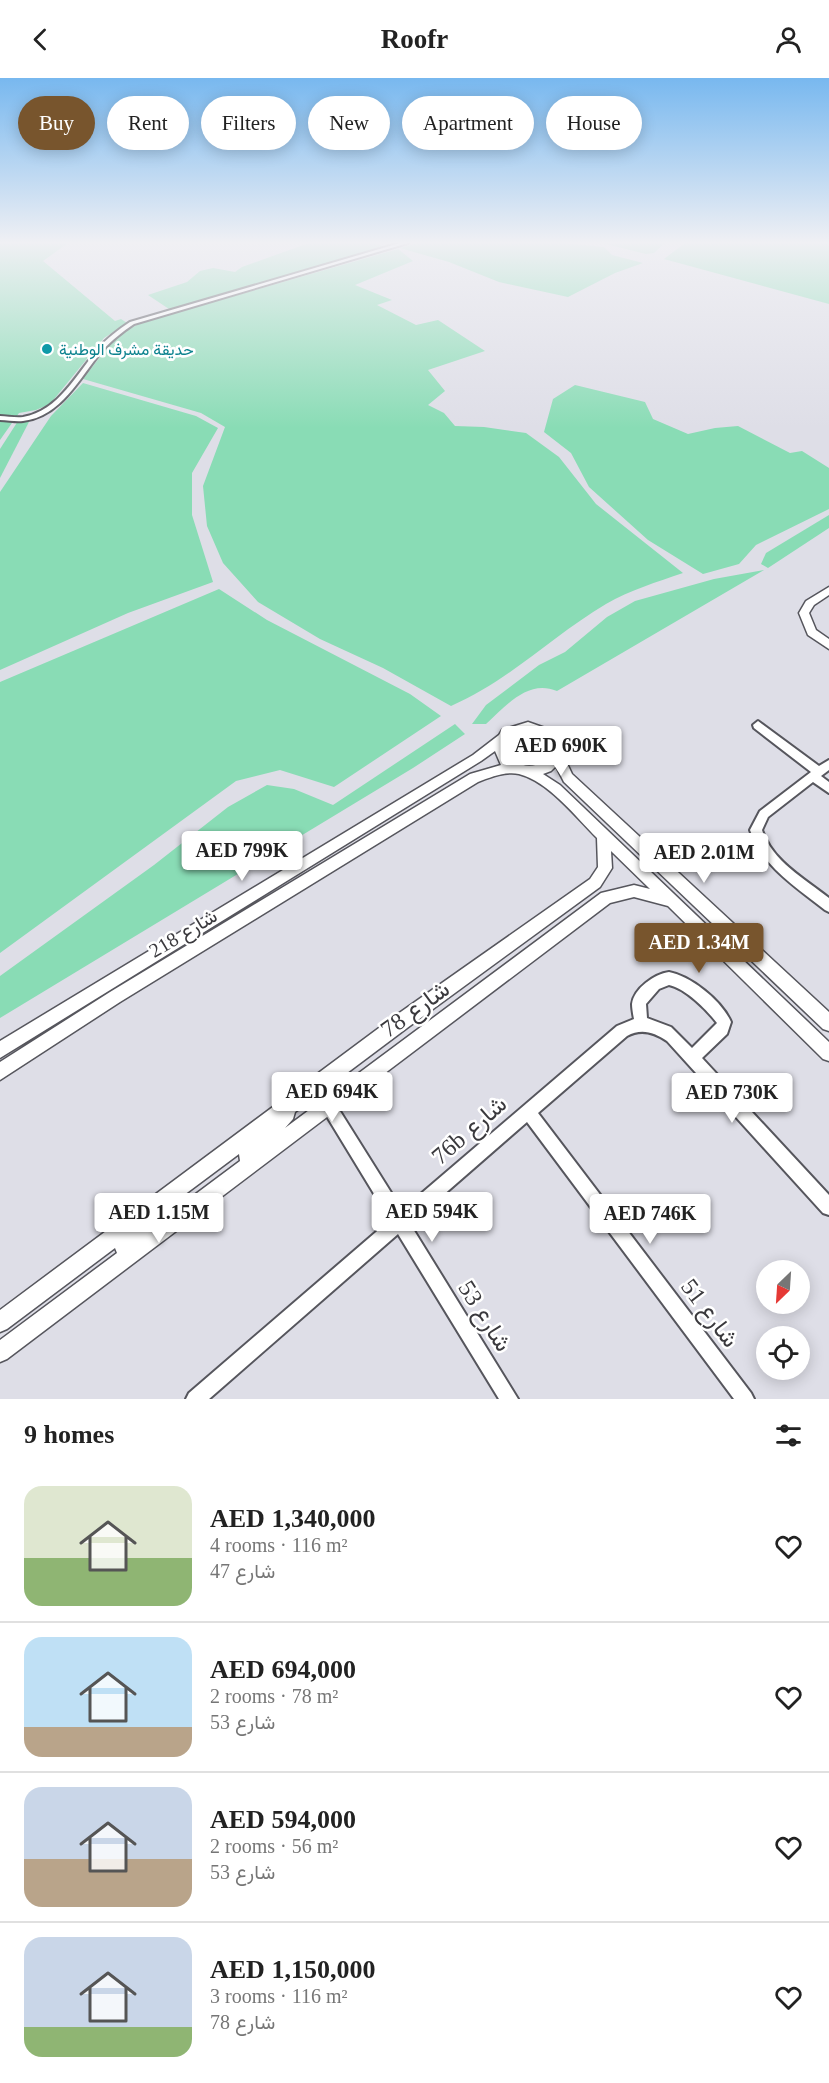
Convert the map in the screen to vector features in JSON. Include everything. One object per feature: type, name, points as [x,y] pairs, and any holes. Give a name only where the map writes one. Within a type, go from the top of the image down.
[{"type":"street","points":[[0,417],[29,416],[61,401],[109,339],[132,323],[195,305]]},
{"type":"street","points":[[829,590],[810,603],[804,613],[812,632],[829,645]]},
{"type":"street","points":[[758,725],[816,774],[829,788]]},
{"type":"street","points":[[0,1050],[477,758],[512,729],[536,728],[550,736],[568,778],[829,1023]]},
{"type":"street","points":[[502,739],[500,752],[503,758],[519,770],[545,780],[556,789],[668,900],[829,1053]]},
{"type":"street","points":[[519,770],[543,770],[552,764],[557,756]]},
{"type":"street","points":[[829,764],[764,814],[756,830],[764,850],[829,906]]},
{"type":"street","name":"شارع 218","points":[[0,1072],[123,992],[474,778],[497,770],[519,770]]},
{"type":"street","name":"شارع 78","points":[[0,1322],[289,1106],[595,883],[605,868],[604,838]]},
{"type":"street","name":"شارع 78","points":[[0,1352],[606,898],[634,891],[668,900]]},
{"type":"street","points":[[693,1058],[722,1029],[724,1022],[720,1015],[684,982],[670,977],[662,978],[639,1002],[641,1024],[665,1031],[693,1058],[829,1207]]},
{"type":"street","name":"76b شارع","points":[[195,1399],[622,1031],[641,1024]]},
{"type":"street","name":"شارع 53","points":[[328,1105],[508,1399]]},
{"type":"street","points":[[252,1162],[247,1157],[249,1149],[281,1122],[289,1106]]},
{"type":"street","name":"شارع 51","points":[[528,1112],[745,1399]]},
{"type":"street","points":[[82,1289],[100,1268],[168,1213],[173,1203],[167,1197]]},
{"type":"green space","name":"حديقة مشرف الوطنية","points":[[0,305],[95,305],[115,321],[121,319],[127,323],[104,338],[50,404],[36,410],[19,413],[0,440]]},
{"type":"green space","points":[[162,305],[185,305],[169,309]]},
{"type":"green space","points":[[204,305],[378,305],[416,325],[438,320],[485,351],[428,370],[445,391],[428,405],[444,413],[455,426],[484,427],[526,433],[559,457],[596,504],[683,573],[634,590],[606,604],[492,684],[451,706],[383,668],[320,639],[258,602],[223,563],[207,526],[203,486],[225,427],[201,413],[83,379],[117,335],[143,322]]},
{"type":"green space","points":[[83,383],[196,416],[218,428],[192,473],[192,515],[213,582],[128,613],[0,670],[0,492],[51,416]]},
{"type":"green space","points":[[575,385],[645,402],[653,419],[688,434],[738,426],[790,453],[802,451],[829,468],[829,509],[756,545],[739,564],[703,574],[648,540],[589,487],[571,453],[544,432],[553,399]]},
{"type":"green space","points":[[30,420],[0,478],[0,449],[18,421]]},
{"type":"green space","points":[[829,515],[829,528],[768,568],[761,564],[766,553]]},
{"type":"green space","points":[[764,570],[557,691],[537,688],[527,691],[510,702],[486,724],[472,724],[486,705],[539,665],[565,652],[607,617],[635,601],[714,579]]},
{"type":"green space","points":[[219,589],[267,620],[410,694],[441,716],[334,787],[280,770],[236,781],[0,953],[0,682]]},
{"type":"green space","points":[[455,724],[465,734],[413,768],[0,1018],[0,976],[154,865],[228,807],[267,785],[294,789],[333,805]]},
{"type":"place","name":"حديقة مشرف الوطنية","points":[[47,349]]}]
